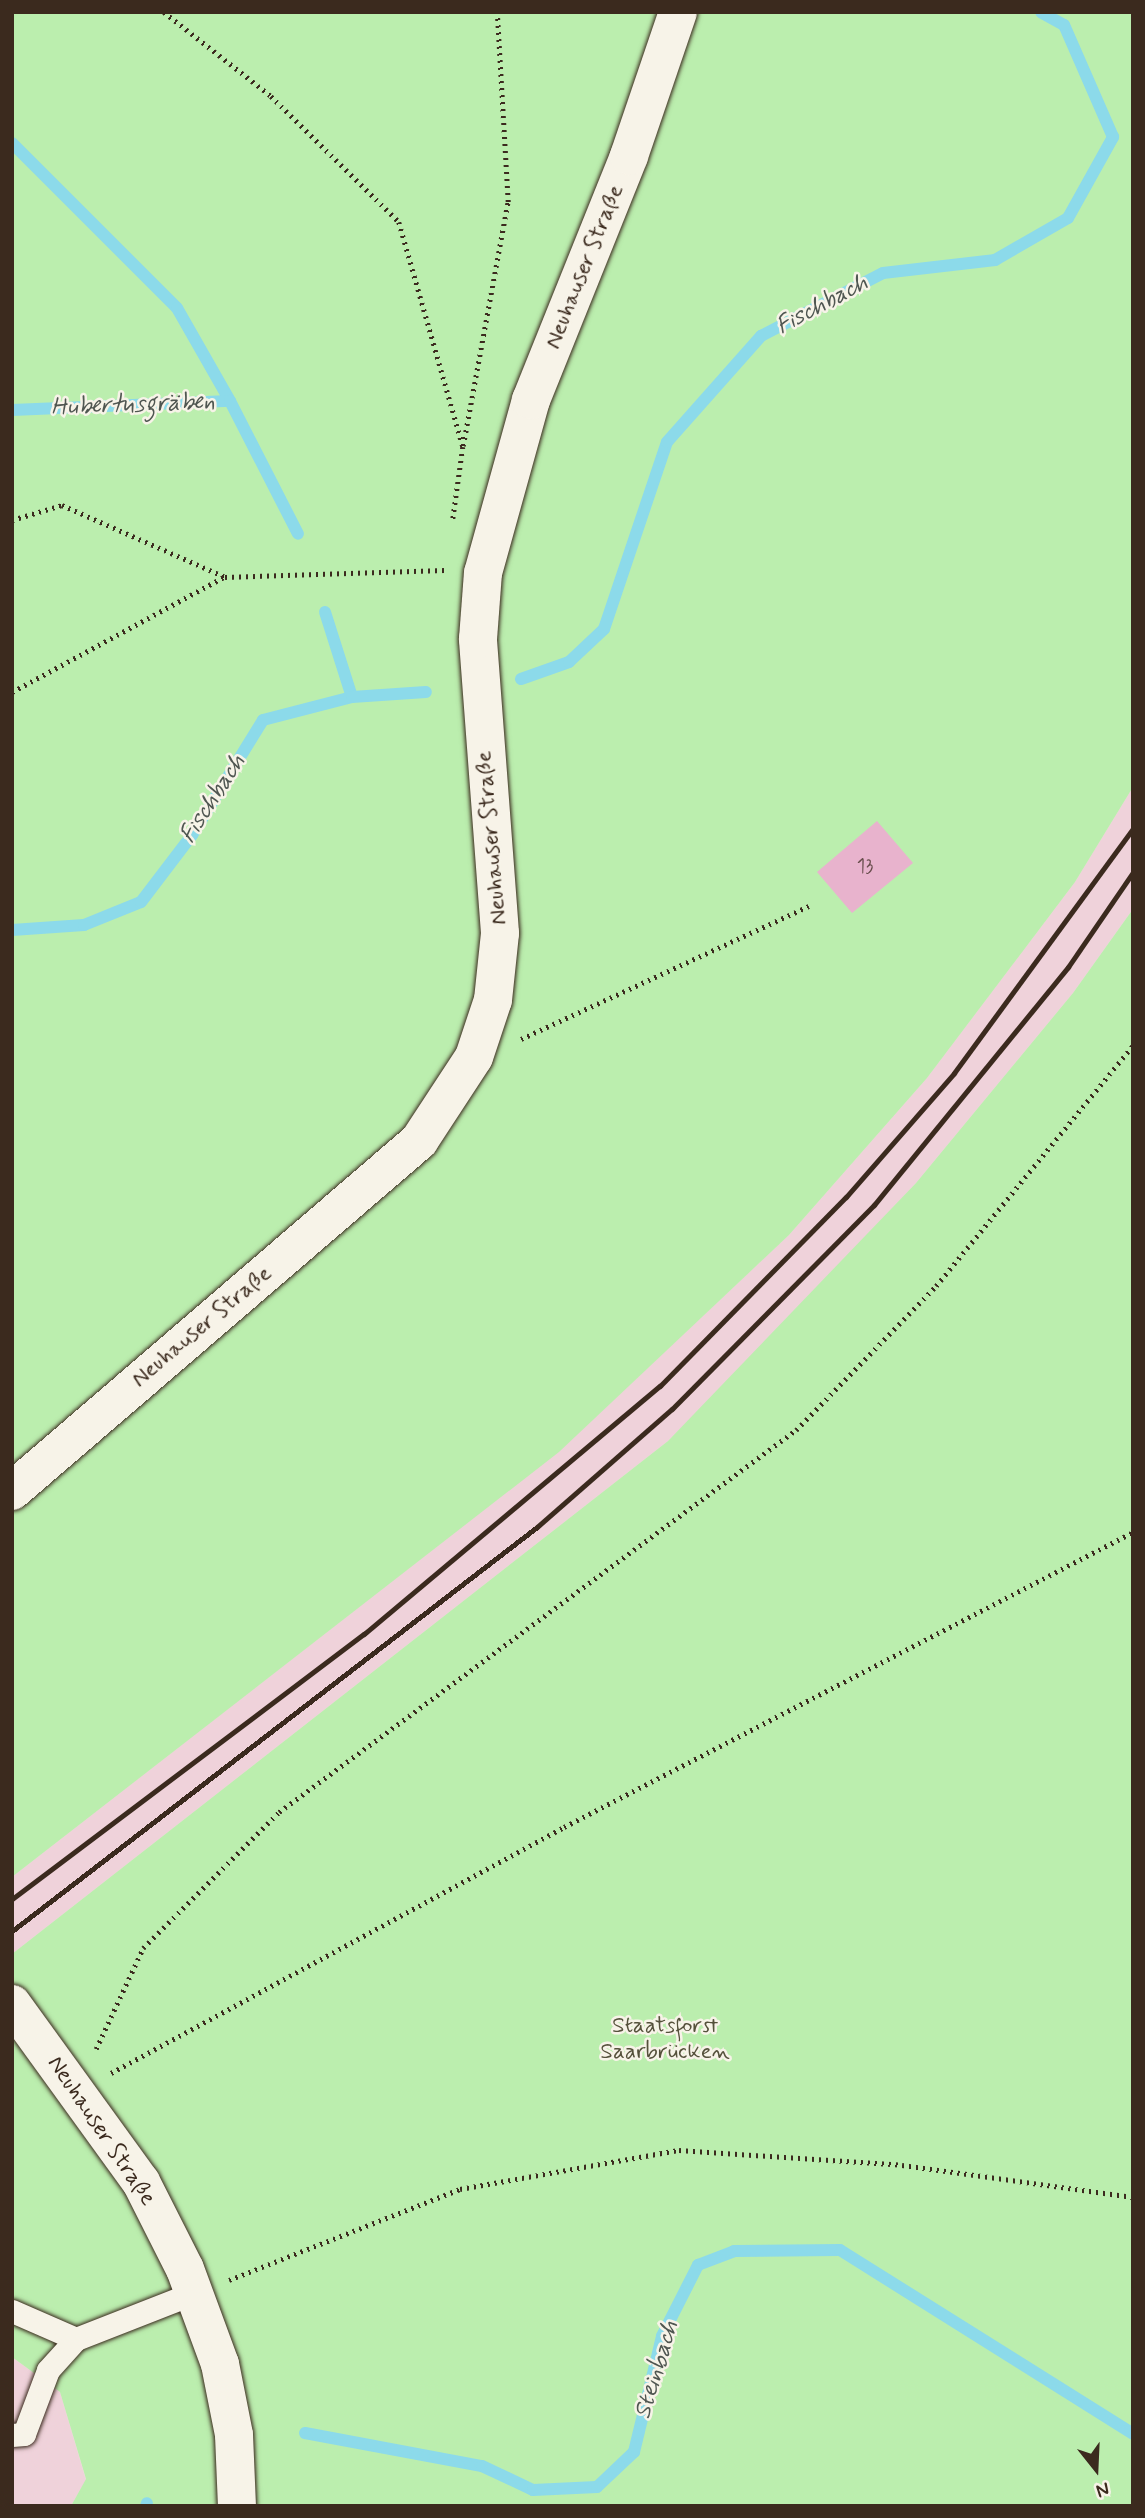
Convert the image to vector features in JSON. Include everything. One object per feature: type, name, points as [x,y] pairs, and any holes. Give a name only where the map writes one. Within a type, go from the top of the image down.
[{"type":"main road","name":"Neuhauser Straße","points":[[12,1491],[419,1141],[474,1056],[492,1000],[500,933],[478,639],[483,573],[531,400],[629,156],[678,12]]},
{"type":"main road","name":"Neuhauser Straße","points":[[12,2004],[141,2182],[196,2292],[220,2364],[234,2435],[237,2506]]},
{"type":"lane","points":[[12,2435],[24,2434],[48,2370],[76,2339],[196,2292]]},
{"type":"lane","points":[[12,2312],[76,2339]]},
{"type":"path","points":[[164,12],[271,96],[399,222],[463,447]]},
{"type":"path","points":[[451,532],[463,447],[508,202],[498,12]]},
{"type":"path","points":[[12,520],[62,505],[225,577],[445,570],[447,558]]},
{"type":"path","points":[[12,692],[225,577]]},
{"type":"path","points":[[561,1025],[809,906]]},
{"type":"path","points":[[77,2093],[143,1948],[279,1812],[796,1430],[936,1286],[1133,1045]]},
{"type":"path","points":[[77,2093],[564,1827],[1133,1532]]},
{"type":"path","points":[[260,2269],[460,2189],[679,2150],[902,2165],[1133,2197]]},
{"type":"shaded area","points":[[1133,787],[1133,909],[1073,993],[916,1183],[750,1358],[668,1441],[12,1954],[12,1877],[558,1452],[789,1235],[927,1078],[1075,882]]},
{"type":"shaded area","points":[[12,2357],[60,2392],[86,2480],[71,2506],[12,2506]]},
{"type":"green space","points":[[12,12],[1133,12],[1133,787],[1075,882],[927,1078],[789,1235],[559,1452],[12,1877]]},
{"type":"green space","name":"Staatsforst Saarbrücken","points":[[1133,909],[1133,2506],[71,2506],[86,2479],[60,2392],[12,2357],[12,1954],[668,1441],[916,1183],[1073,993]]},
{"type":"building","points":[[877,821],[913,863],[852,913],[817,872]]},
{"type":"waterway","name":"Fischbach","points":[[521,679],[569,662],[604,629],[667,442],[761,336],[883,273],[995,260],[1068,218],[1113,137],[1064,25],[1041,12]]},
{"type":"waterway","points":[[12,143],[177,308],[230,401]]},
{"type":"waterway","name":"Hubertusgräben","points":[[12,410],[230,401],[298,534]]},
{"type":"waterway","name":"Hubertusgräben","points":[[325,612],[352,697]]},
{"type":"waterway","name":"Fischbach","points":[[12,930],[84,925],[141,902],[192,835],[263,720],[352,697],[426,692]]},
{"type":"waterway","name":"Steinbach","points":[[305,2433],[482,2466],[533,2490],[597,2487],[634,2452],[662,2336],[698,2265],[734,2251],[840,2250],[1133,2434]]},
{"type":"railway","points":[[12,1899],[364,1634],[660,1386],[846,1197],[954,1073],[1133,828]]},
{"type":"railway","points":[[12,1931],[537,1527],[672,1409],[874,1205],[1068,967],[1133,872]]}]
